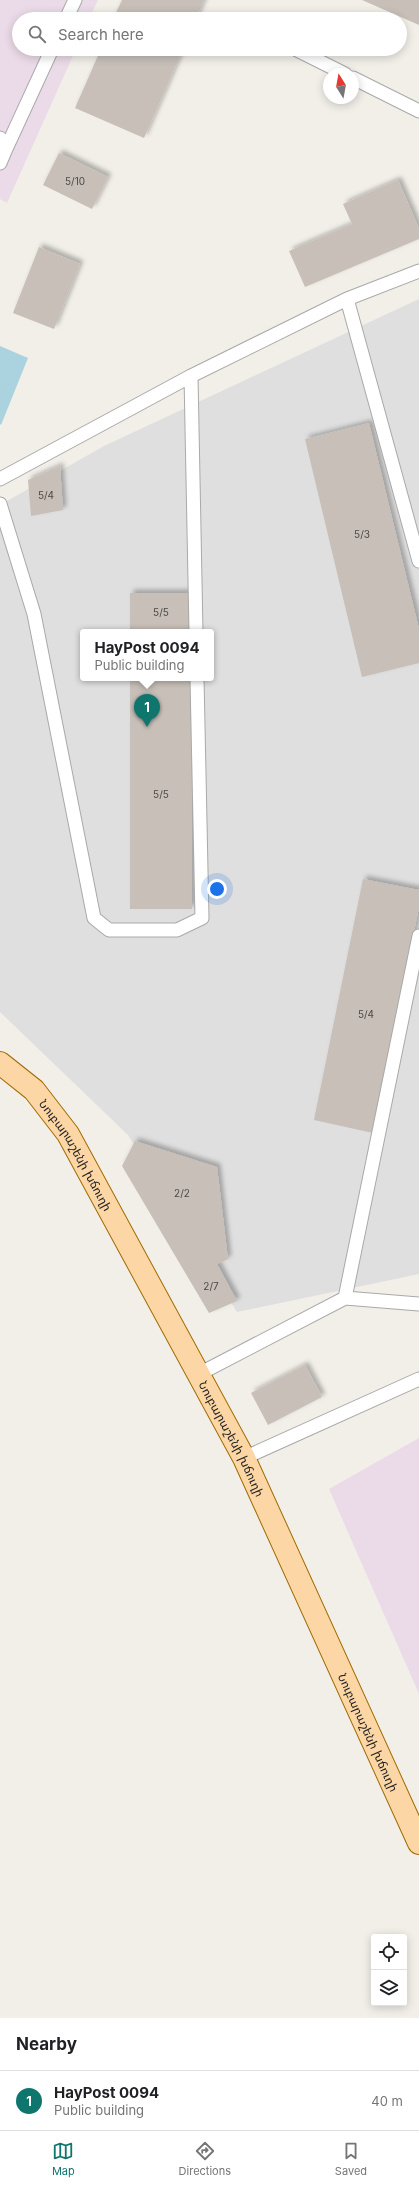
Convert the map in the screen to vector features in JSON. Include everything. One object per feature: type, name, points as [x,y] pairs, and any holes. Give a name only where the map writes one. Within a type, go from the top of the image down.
[{"type":"main road","name":"Նուբարաշենի խճուղի","points":[[0,1063],[34,1090],[68,1134],[199,1374],[244,1458],[419,1843]]},
{"type":"lane","points":[[69,12],[75,0]]},
{"type":"lane","points":[[2,157],[49,56]]},
{"type":"lane","points":[[309,56],[333,68]]},
{"type":"lane","points":[[359,81],[419,112]]},
{"type":"lane","points":[[0,138],[2,157]]},
{"type":"lane","points":[[0,479],[191,376],[347,299],[419,271]]},
{"type":"lane","points":[[347,299],[419,561]]},
{"type":"lane","points":[[191,376],[196,629]]},
{"type":"lane","points":[[0,504],[34,614],[94,918],[109,930],[177,930],[202,918],[197,681]]},
{"type":"lane","points":[[345,1298],[419,936]]},
{"type":"lane","points":[[199,1374],[345,1298],[419,1304]]},
{"type":"lane","points":[[244,1458],[419,1379]]},
{"type":"shaded area","points":[[0,0],[98,0],[92,12],[12,12],[12,56],[73,56],[7,203],[0,199]]},
{"type":"shaded area","points":[[419,299],[419,1274],[237,1312],[128,1135],[0,1012],[0,505],[104,446]]},
{"type":"shaded area","points":[[419,1438],[419,1694],[329,1489]]},
{"type":"water","points":[[0,346],[28,358],[1,425],[0,424]]},
{"type":"building","points":[[122,0],[204,0],[199,12],[116,12]]},
{"type":"building","points":[[362,0],[419,0],[419,25],[407,20],[407,12],[389,12]]},
{"type":"building","points":[[98,56],[180,56],[144,138],[75,108]]},
{"type":"building","points":[[59,153],[108,177],[92,209],[43,185]]},
{"type":"building","points":[[398,180],[419,229],[419,239],[305,287],[289,251],[352,224],[343,204]]},
{"type":"building","points":[[39,247],[80,264],[54,329],[13,313]]},
{"type":"building","points":[[369,423],[419,629],[419,663],[362,677],[305,439]]},
{"type":"building","points":[[60,466],[63,510],[31,516],[28,480]]},
{"type":"building","points":[[130,593],[191,593],[191,629],[130,629]]},
{"type":"building","points":[[130,681],[191,681],[192,909],[130,909]]},
{"type":"building","points":[[363,879],[419,890],[419,907],[373,1133],[314,1120]]},
{"type":"building","points":[[135,1141],[217,1167],[228,1259],[217,1264],[237,1301],[209,1313],[122,1166]]},
{"type":"building","points":[[305,1365],[322,1397],[268,1425],[251,1393]]},
{"type":"place","name":"HayPost 0094","points":[[147,727]]}]
